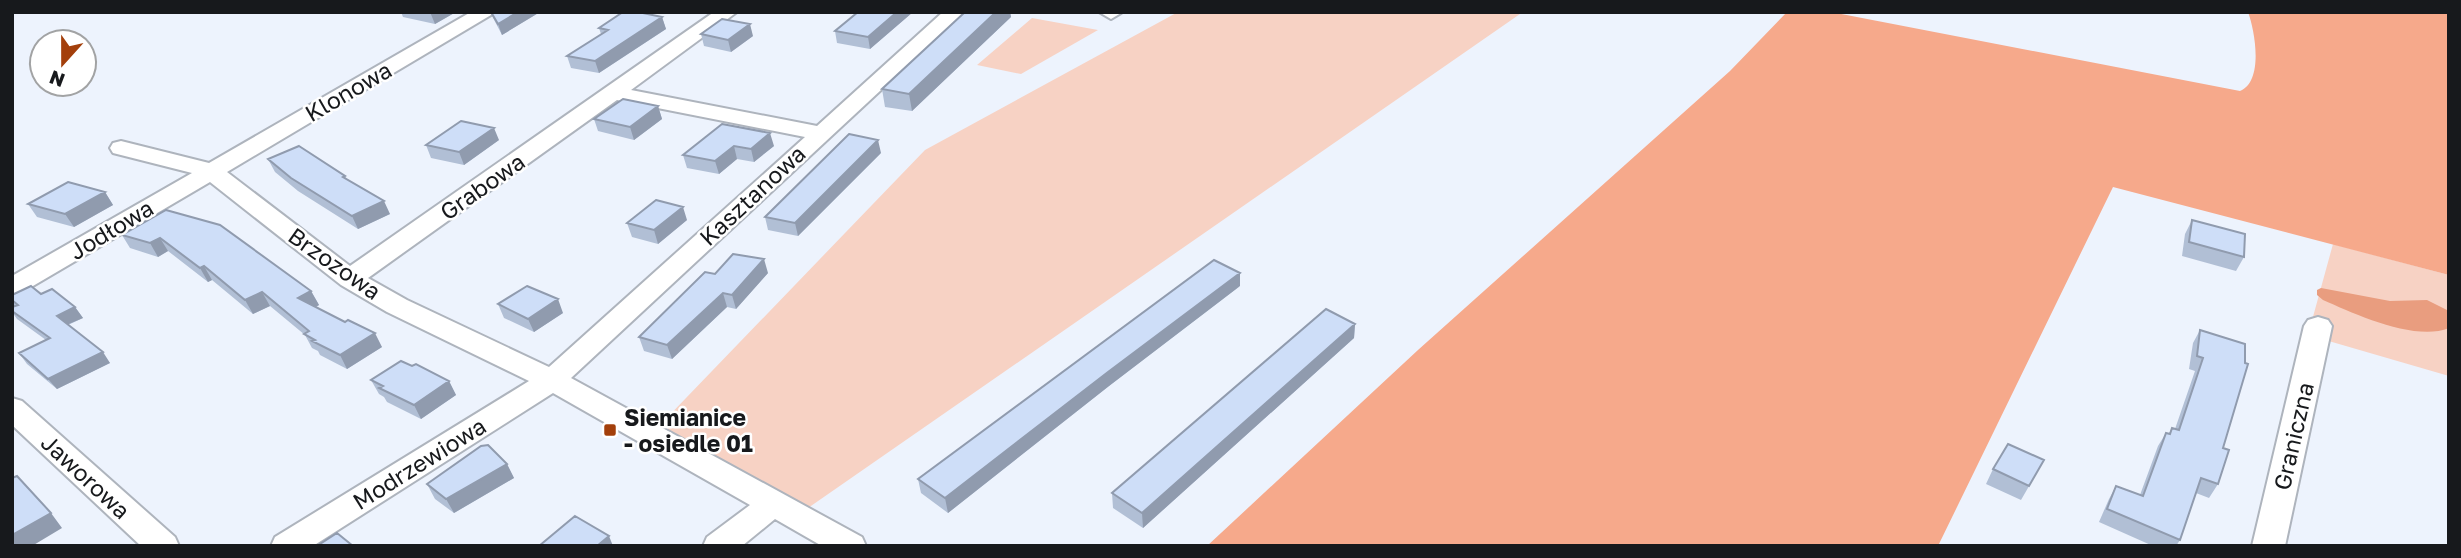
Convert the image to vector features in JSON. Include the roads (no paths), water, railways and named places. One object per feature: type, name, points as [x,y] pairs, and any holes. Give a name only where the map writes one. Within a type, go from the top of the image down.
[{"type":"street","name":"Klonowa","points":[[210,170],[486,12]]},
{"type":"street","name":"Grabowa","points":[[350,278],[726,12]]},
{"type":"street","name":"Kasztanowa","points":[[552,380],[819,133],[955,12]]},
{"type":"street","points":[[614,93],[819,133]]},
{"type":"street","name":"Brzozowa","points":[[121,148],[210,170],[350,278],[397,306],[552,380],[850,546]]},
{"type":"street","name":"Jodłowa","points":[[12,287],[210,170]]},
{"type":"street","name":"Graniczna","points":[[2268,546],[2318,326]]},
{"type":"street","name":"Modrzewiowa","points":[[287,546],[552,380]]},
{"type":"street","name":"Jaworowa","points":[[12,408],[159,545]]},
{"type":"street","points":[[719,546],[774,503]]},
{"type":"place","name":"Siemianice - osiedle 01","points":[[610,430]]}]
